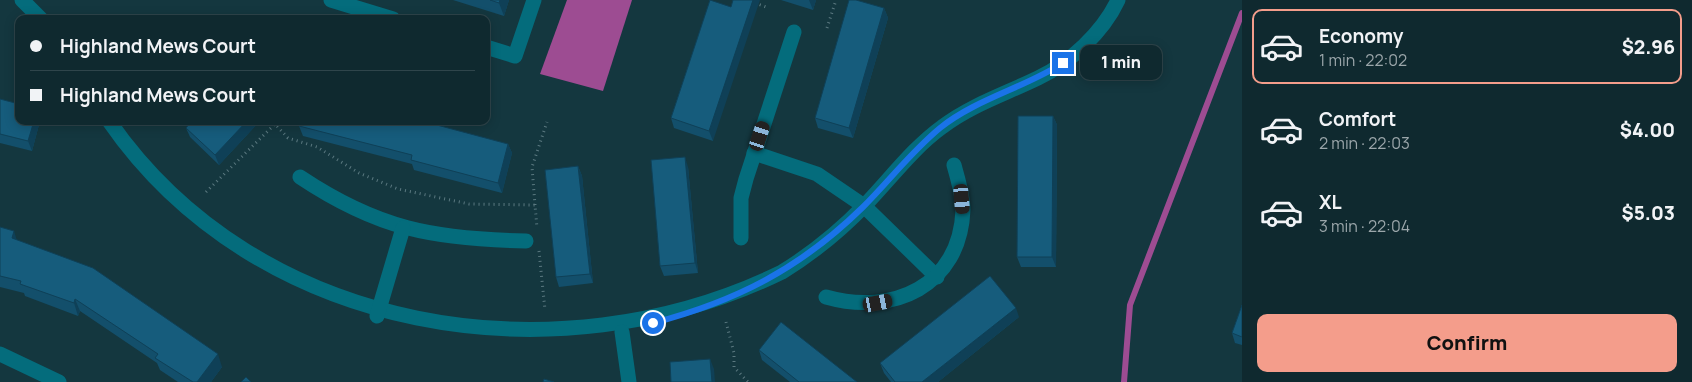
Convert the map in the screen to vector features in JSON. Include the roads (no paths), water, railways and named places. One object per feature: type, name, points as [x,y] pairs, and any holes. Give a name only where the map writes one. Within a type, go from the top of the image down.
[{"type":"street","points":[[22,0],[37,15]]},
{"type":"street","points":[[331,0],[380,15]]},
{"type":"street","points":[[490,48],[515,56],[534,0]]},
{"type":"street","points":[[112,125],[150,172],[191,213],[234,246],[276,273],[323,296],[377,316],[429,330],[481,337],[536,339],[622,332],[684,315],[734,296],[779,274],[801,260],[832,236],[864,206],[913,153],[940,128],[968,109],[1039,78],[1063,63],[1102,25],[1118,0]]},
{"type":"street","points":[[741,238],[741,198],[794,32]]},
{"type":"street","points":[[754,153],[819,175],[864,206],[936,277]]},
{"type":"street","points":[[826,296],[844,302],[878,303],[899,299],[919,289],[936,277],[952,254],[959,233],[963,210],[961,189],[954,165]]},
{"type":"street","points":[[300,177],[352,208],[402,228],[460,238],[534,240]]},
{"type":"street","points":[[377,316],[402,228]]},
{"type":"street","points":[[622,332],[628,382]]},
{"type":"street","points":[[0,354],[59,382]]},
{"type":"waterway","points":[[1124,382],[1130,305],[1242,13]]}]
